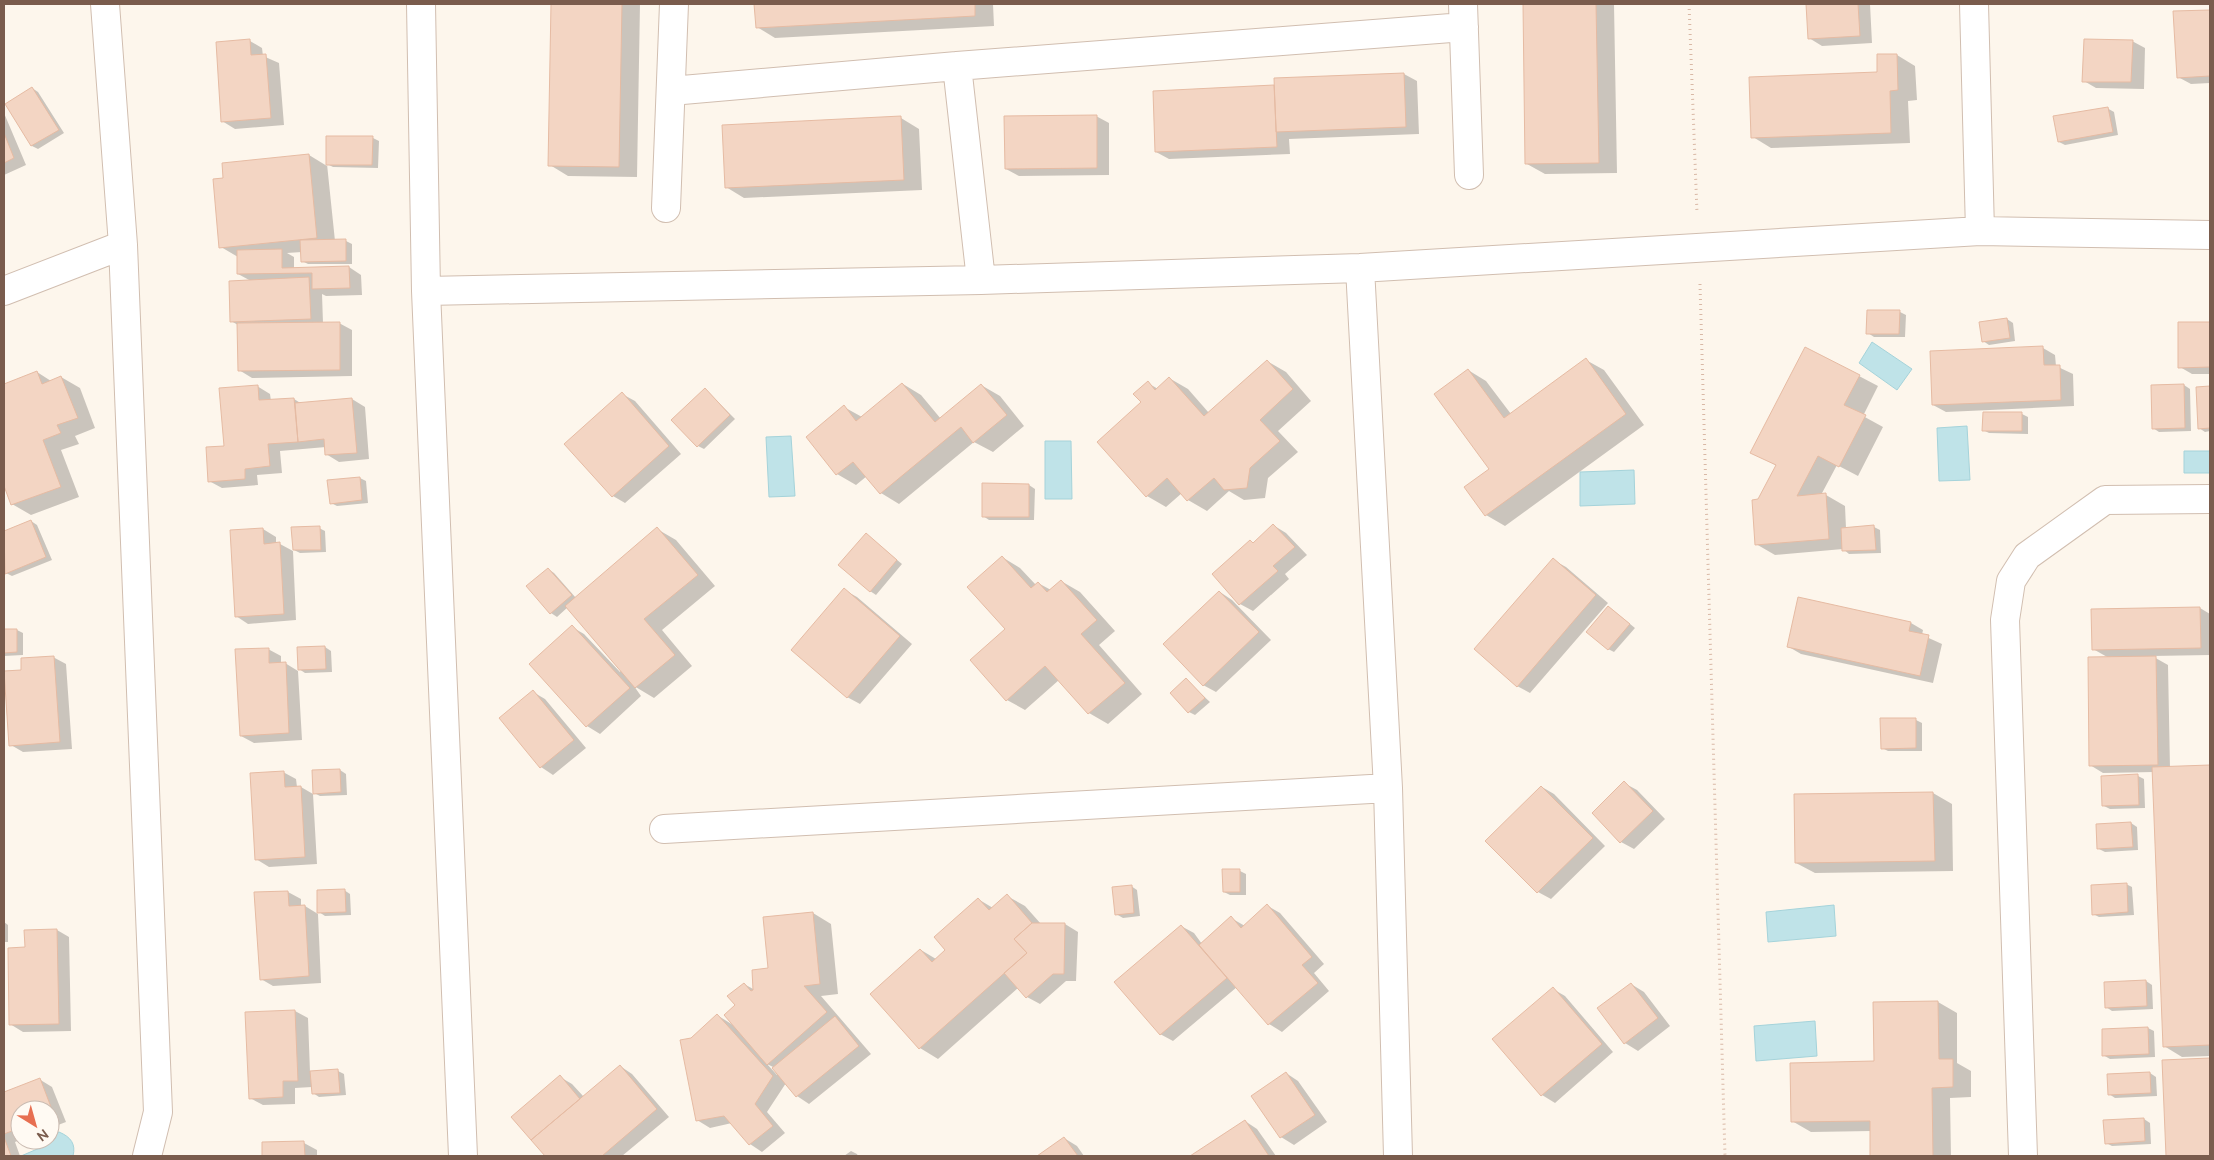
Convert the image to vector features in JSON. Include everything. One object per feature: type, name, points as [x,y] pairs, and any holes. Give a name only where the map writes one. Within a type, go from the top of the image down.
[{"type":"street","points":[[105,4],[123,245],[158,1112],[147,1156]]},
{"type":"street","points":[[421,4],[426,291],[463,1156]]},
{"type":"street","points":[[666,208],[674,4]]},
{"type":"street","points":[[1974,4],[1980,231]]},
{"type":"street","points":[[671,91],[957,66],[1463,15],[1469,175]]},
{"type":"street","points":[[957,66],[981,280]]},
{"type":"street","points":[[426,291],[981,280],[1360,268],[1980,231],[2210,235]]},
{"type":"street","points":[[4,291],[123,245]]},
{"type":"street","points":[[1360,268],[1388,788],[1398,1156]]},
{"type":"street","points":[[2022,1156],[2005,620],[2010,581],[2027,556],[2105,500],[2210,499]]},
{"type":"street","points":[[664,829],[1388,788]]},
{"type":"path","points":[[1689,4],[1699,247],[1726,1156]]},
{"type":"water","points":[[1872,342],[1912,369],[1897,390],[1859,363]]},
{"type":"water","points":[[1967,426],[1970,480],[1939,481],[1937,428]]},
{"type":"water","points":[[791,436],[795,496],[769,497],[766,437]]},
{"type":"water","points":[[1045,441],[1071,441],[1072,499],[1045,499]]},
{"type":"water","points":[[2184,451],[2210,451],[2210,473],[2184,473]]},
{"type":"water","points":[[1634,470],[1635,504],[1580,506],[1580,472]]},
{"type":"water","points":[[1834,905],[1836,936],[1768,942],[1766,912]]},
{"type":"water","points":[[1815,1021],[1817,1056],[1756,1061],[1754,1026]]},
{"type":"water","points":[[60,1132],[72,1141],[74,1148],[73,1156],[21,1156],[35,1150],[60,1150]]},
{"type":"building","points":[[551,4],[622,4],[619,167],[548,166]]},
{"type":"building","points":[[754,4],[975,4],[975,16],[756,28]]},
{"type":"building","points":[[1523,4],[1596,4],[1599,163],[1525,164]]},
{"type":"building","points":[[1806,4],[1858,4],[1860,36],[1808,39]]},
{"type":"building","points":[[2210,10],[2210,76],[2177,78],[2173,11]]},
{"type":"building","points":[[250,39],[251,55],[266,54],[271,118],[221,122],[216,42]]},
{"type":"building","points":[[2084,39],[2133,40],[2131,82],[2082,82]]},
{"type":"building","points":[[1877,54],[1897,54],[1898,90],[1890,91],[1891,133],[1751,138],[1749,77],[1877,72]]},
{"type":"building","points":[[1404,73],[1406,127],[1276,132],[1274,78]]},
{"type":"building","points":[[1274,85],[1277,147],[1155,152],[1153,91]]},
{"type":"building","points":[[32,87],[59,130],[31,146],[5,104]]},
{"type":"building","points":[[2108,107],[2113,132],[2058,142],[2053,116]]},
{"type":"building","points":[[1097,115],[1097,168],[1005,169],[1004,116]]},
{"type":"building","points":[[901,116],[904,180],[725,188],[722,125]]},
{"type":"building","points":[[4,133],[14,158],[4,163]]},
{"type":"building","points":[[326,136],[373,136],[372,165],[326,165]]},
{"type":"building","points":[[309,154],[317,238],[219,248],[213,179],[223,178],[222,163]]},
{"type":"building","points":[[346,239],[346,261],[301,262],[300,240]]},
{"type":"building","points":[[282,249],[282,268],[349,266],[350,288],[312,289],[312,273],[237,274],[237,250]]},
{"type":"building","points":[[309,277],[311,319],[230,322],[229,281]]},
{"type":"building","points":[[1867,310],[1900,310],[1899,334],[1866,334]]},
{"type":"building","points":[[2007,318],[2010,338],[1982,342],[1979,322]]},
{"type":"building","points":[[340,322],[340,370],[238,371],[237,323]]},
{"type":"building","points":[[2178,322],[2210,322],[2210,367],[2178,368]]},
{"type":"building","points":[[2043,346],[2044,365],[2060,365],[2061,400],[1932,405],[1930,351]]},
{"type":"building","points":[[1805,347],[1860,375],[1844,405],[1866,415],[1839,467],[1818,456],[1797,496],[1826,493],[1829,539],[1755,545],[1752,500],[1758,499],[1776,465],[1750,453]]},
{"type":"building","points":[[1586,358],[1626,414],[1485,516],[1464,487],[1489,469],[1434,394],[1468,369],[1504,418]]},
{"type":"building","points":[[1267,360],[1293,389],[1260,420],[1280,441],[1250,468],[1247,488],[1224,490],[1214,478],[1187,501],[1167,478],[1146,497],[1097,442],[1141,402],[1133,394],[1148,381],[1155,390],[1169,377],[1204,416]]},
{"type":"building","points":[[37,371],[42,384],[61,376],[78,418],[57,425],[61,433],[43,440],[61,487],[11,505],[4,486],[4,384]]},
{"type":"building","points":[[902,383],[935,422],[981,384],[1007,415],[973,443],[961,427],[880,494],[853,462],[836,475],[806,437],[844,405],[856,421]]},
{"type":"building","points":[[2184,384],[2185,428],[2152,429],[2151,385]]},
{"type":"building","points":[[258,385],[259,400],[294,398],[298,442],[268,444],[270,466],[245,469],[245,479],[208,482],[206,447],[224,446],[219,388]]},
{"type":"building","points":[[2210,386],[2210,428],[2198,429],[2196,387]]},
{"type":"building","points":[[705,388],[730,415],[697,447],[671,420]]},
{"type":"building","points":[[622,392],[669,446],[612,497],[564,444]]},
{"type":"building","points":[[352,398],[357,453],[325,455],[324,439],[298,442],[295,403]]},
{"type":"building","points":[[1983,412],[2022,412],[2022,431],[1982,431]]},
{"type":"building","points":[[360,477],[362,500],[330,504],[327,480]]},
{"type":"building","points":[[982,483],[1029,484],[1029,517],[982,517]]},
{"type":"building","points":[[31,520],[46,557],[5,574],[4,531]]},
{"type":"building","points":[[1273,524],[1295,547],[1273,566],[1278,571],[1239,605],[1212,574],[1250,540],[1253,543]]},
{"type":"building","points":[[1874,525],[1876,550],[1842,551],[1841,528]]},
{"type":"building","points":[[320,526],[321,550],[293,550],[291,527]]},
{"type":"building","points":[[657,527],[698,575],[644,619],[675,655],[635,688],[565,606]]},
{"type":"building","points":[[263,528],[264,544],[280,542],[284,614],[235,617],[230,530]]},
{"type":"building","points":[[866,533],[897,560],[870,592],[838,565]]},
{"type":"building","points":[[1002,556],[1031,588],[1038,582],[1047,592],[1061,580],[1097,620],[1081,634],[1125,683],[1088,714],[1045,666],[1006,701],[970,660],[1005,629],[967,587]]},
{"type":"building","points":[[1553,558],[1596,595],[1517,687],[1474,649]]},
{"type":"building","points":[[548,568],[572,595],[550,614],[526,586]]},
{"type":"building","points":[[844,588],[900,636],[847,698],[791,650]]},
{"type":"building","points":[[1219,591],[1259,632],[1203,686],[1163,644]]},
{"type":"building","points":[[1798,597],[1911,622],[1909,631],[1929,635],[1920,676],[1787,647]]},
{"type":"building","points":[[1608,606],[1630,624],[1608,650],[1586,632]]},
{"type":"building","points":[[2200,607],[2201,648],[2092,650],[2091,609]]},
{"type":"building","points":[[572,625],[630,688],[586,727],[529,664]]},
{"type":"building","points":[[4,629],[17,629],[17,652],[4,653]]},
{"type":"building","points":[[325,646],[326,669],[298,670],[297,647]]},
{"type":"building","points":[[269,648],[269,663],[286,662],[289,733],[240,736],[235,649]]},
{"type":"building","points":[[54,656],[60,742],[9,746],[4,671],[21,670],[21,658]]},
{"type":"building","points":[[2156,656],[2158,765],[2089,766],[2088,657]]},
{"type":"building","points":[[1186,678],[1205,698],[1188,713],[1170,693]]},
{"type":"building","points":[[533,690],[574,740],[540,768],[499,718]]},
{"type":"building","points":[[1880,718],[1916,718],[1916,748],[1881,749]]},
{"type":"building","points":[[2210,765],[2210,1045],[2163,1047],[2152,767]]},
{"type":"building","points":[[340,769],[341,792],[313,794],[312,770]]},
{"type":"building","points":[[284,771],[285,787],[301,786],[305,857],[255,860],[250,773]]},
{"type":"building","points":[[2138,774],[2139,805],[2102,806],[2101,776]]},
{"type":"building","points":[[1624,781],[1653,811],[1620,843],[1592,813]]},
{"type":"building","points":[[1541,786],[1593,838],[1537,893],[1485,841]]},
{"type":"building","points":[[1933,792],[1935,861],[1795,863],[1794,794]]},
{"type":"building","points":[[2131,822],[2133,847],[2097,849],[2096,824]]},
{"type":"building","points":[[1222,869],[1240,869],[1240,892],[1223,892]]},
{"type":"building","points":[[2127,883],[2128,912],[2092,915],[2091,885]]},
{"type":"building","points":[[1132,885],[1134,913],[1115,915],[1112,887]]},
{"type":"building","points":[[345,889],[346,912],[317,913],[317,890]]},
{"type":"building","points":[[288,891],[289,906],[305,905],[309,976],[260,980],[254,892]]},
{"type":"building","points":[[1007,894],[1032,923],[1014,939],[1027,953],[919,1049],[870,994],[920,949],[932,962],[945,950],[934,937],[978,898],[989,910]]},
{"type":"building","points":[[1267,904],[1312,957],[1302,965],[1318,983],[1268,1025],[1199,945],[1231,916],[1241,928]]},
{"type":"building","points":[[813,912],[820,984],[804,986],[827,1012],[767,1065],[724,1015],[735,1005],[727,996],[744,983],[751,991],[753,990],[752,970],[768,968],[763,917]]},
{"type":"building","points":[[1032,923],[1065,923],[1064,974],[1053,974],[1026,998],[1004,973],[1027,953],[1014,939]]},
{"type":"building","points":[[1181,925],[1227,978],[1160,1035],[1114,982]]},
{"type":"building","points":[[57,929],[59,1024],[9,1025],[8,948],[25,947],[24,930]]},
{"type":"building","points":[[2146,980],[2147,1006],[2105,1008],[2104,982]]},
{"type":"building","points":[[1631,983],[1658,1018],[1624,1044],[1597,1008]]},
{"type":"building","points":[[1553,987],[1602,1044],[1541,1096],[1492,1039]]},
{"type":"building","points":[[1938,1001],[1939,1059],[1953,1059],[1953,1087],[1932,1088],[1933,1156],[1870,1156],[1870,1121],[1791,1122],[1790,1063],[1874,1061],[1873,1002]]},
{"type":"building","points":[[295,1010],[298,1081],[283,1081],[283,1097],[249,1099],[245,1012]]},
{"type":"building","points":[[717,1014],[773,1076],[755,1104],[773,1126],[749,1145],[724,1116],[696,1121],[680,1040],[691,1038]]},
{"type":"building","points":[[835,1016],[859,1046],[796,1097],[772,1068]]},
{"type":"building","points":[[2148,1027],[2149,1054],[2102,1056],[2102,1029]]},
{"type":"building","points":[[2210,1058],[2210,1156],[2166,1156],[2162,1060]]},
{"type":"building","points":[[620,1065],[657,1109],[602,1156],[545,1156],[531,1140]]},
{"type":"building","points":[[338,1069],[340,1093],[312,1094],[310,1071]]},
{"type":"building","points":[[1286,1072],[1315,1115],[1280,1138],[1251,1096]]},
{"type":"building","points":[[2150,1072],[2151,1093],[2108,1095],[2107,1074]]},
{"type":"building","points":[[560,1075],[580,1099],[531,1140],[511,1117]]},
{"type":"building","points":[[40,1078],[48,1100],[10,1100],[10,1132],[4,1134],[4,1092]]},
{"type":"building","points":[[2144,1118],[2145,1141],[2105,1144],[2103,1120]]},
{"type":"building","points":[[1245,1120],[1269,1156],[1190,1156]]},
{"type":"building","points":[[4,1137],[11,1156],[4,1156]]},
{"type":"building","points":[[1064,1137],[1078,1156],[1037,1156]]},
{"type":"building","points":[[304,1141],[305,1156],[262,1156],[262,1142]]}]
